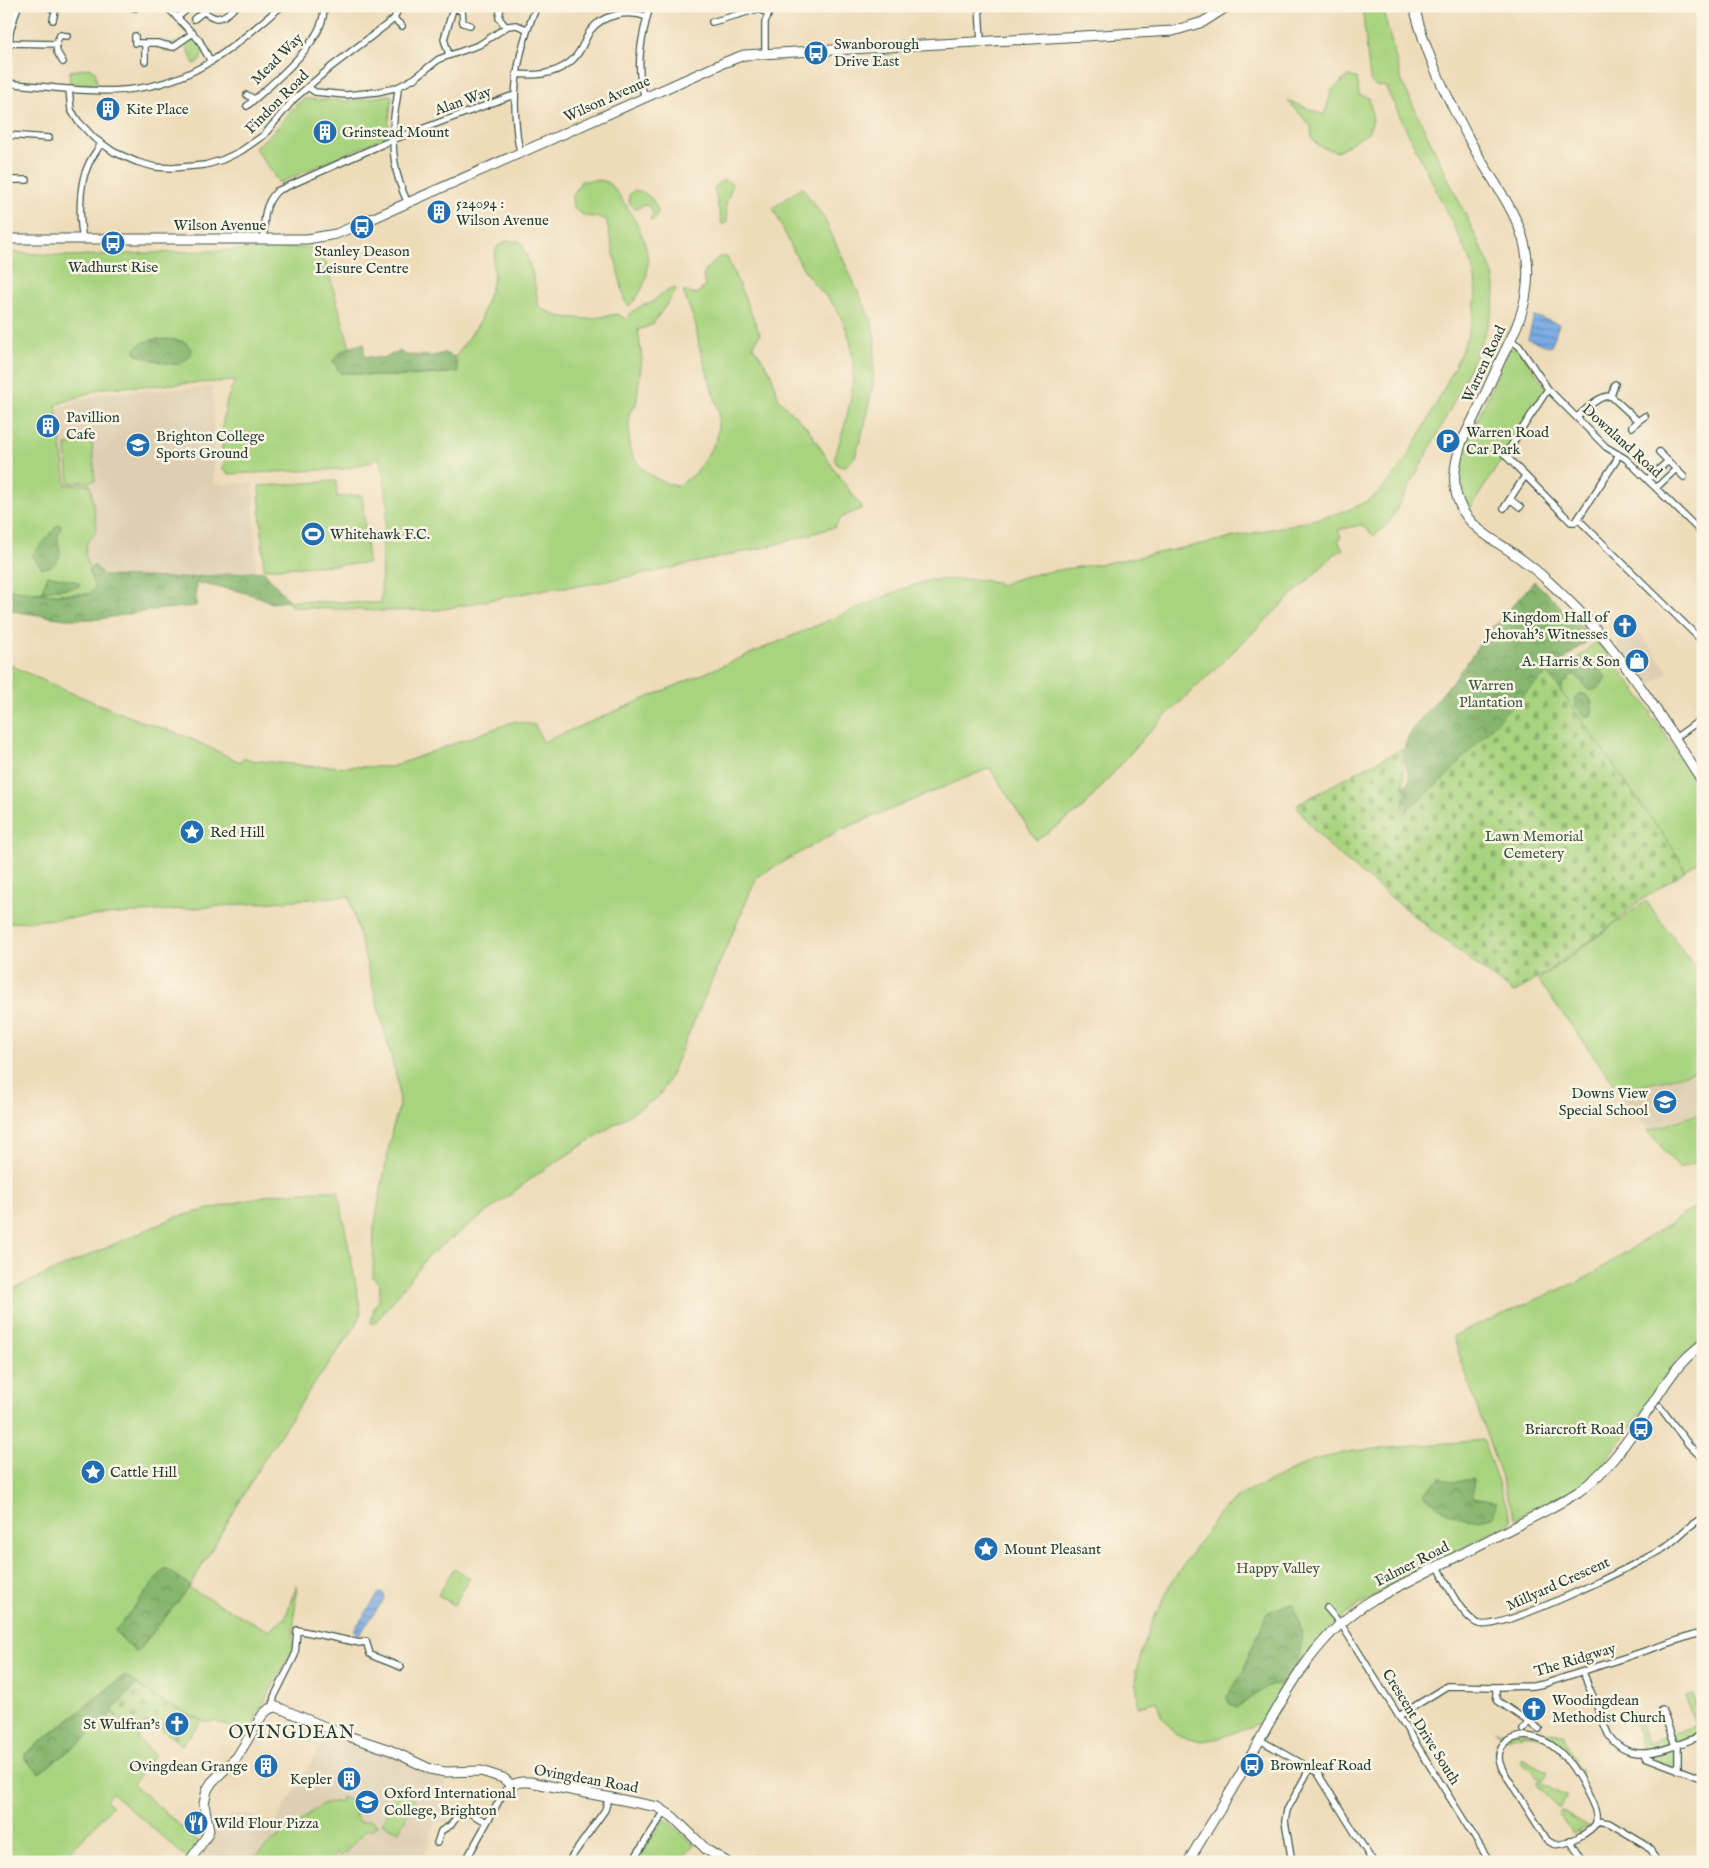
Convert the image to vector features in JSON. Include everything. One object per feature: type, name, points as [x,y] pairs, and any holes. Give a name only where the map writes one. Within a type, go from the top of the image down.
[{"type":"street","points":[[48,6],[55,11]]},
{"type":"street","points":[[53,20],[55,11],[60,6]]},
{"type":"street","points":[[166,6],[193,33],[211,62]]},
{"type":"street","points":[[178,18],[191,6]]},
{"type":"street","points":[[197,6],[209,16],[219,19],[228,15],[236,6]]},
{"type":"street","points":[[6,83],[108,92],[142,88],[177,78],[211,62],[245,38],[282,6]]},
{"type":"street","name":"Mead Way","points":[[247,106],[307,50],[323,21],[323,6]]},
{"type":"street","points":[[399,6],[394,19],[402,26]]},
{"type":"street","points":[[501,6],[499,18],[506,27]]},
{"type":"street","points":[[521,153],[517,131],[516,74],[519,54],[537,6]]},
{"type":"street","points":[[645,97],[641,83],[640,62],[650,6]]},
{"type":"street","points":[[765,53],[764,28],[772,6]]},
{"type":"street","points":[[979,6],[980,42]]},
{"type":"street","name":"Wilson Avenue","points":[[6,239],[307,239],[326,237],[344,232],[733,58],[748,54],[1173,31],[1203,22],[1228,6]]},
{"type":"street","name":"Warren Road","points":[[1414,6],[1425,44],[1469,140],[1515,216],[1522,236],[1526,258],[1527,287],[1523,308],[1510,340],[1462,441],[1454,470],[1455,485],[1462,507],[1476,527],[1535,570],[1587,619],[1624,664],[1703,782]]},
{"type":"street","points":[[6,7],[17,9],[11,26],[6,67]]},
{"type":"street","points":[[449,55],[444,39],[454,7],[462,10],[463,23],[470,26]]},
{"type":"street","points":[[712,22],[719,16],[758,9],[768,13]]},
{"type":"street","points":[[194,19],[203,12]]},
{"type":"street","points":[[516,74],[544,74],[564,67],[579,54],[592,29],[605,20],[628,13],[647,17]]},
{"type":"street","name":"Findon Road","points":[[69,89],[69,102],[72,112],[82,127],[101,144],[129,159],[155,167],[197,167],[241,152],[258,140],[275,123],[294,99],[337,62],[394,19]]},
{"type":"street","points":[[308,87],[315,92],[346,95],[377,92],[398,87],[415,78],[433,63],[449,55],[479,45],[506,27],[514,25],[527,29]]},
{"type":"street","points":[[135,36],[135,43],[173,46],[193,33]]},
{"type":"street","points":[[63,62],[57,52],[56,44],[60,36],[67,36]]},
{"type":"street","points":[[8,43],[56,44]]},
{"type":"street","points":[[145,43],[145,61]]},
{"type":"street","points":[[398,87],[392,140],[395,170],[408,203]]},
{"type":"street","name":"Mead Way","points":[[247,95],[254,100]]},
{"type":"street","name":"Alan Way","points":[[264,239],[265,211],[269,200],[277,191],[392,140],[512,96],[515,97]]},
{"type":"street","points":[[6,135],[50,138]]},
{"type":"street","points":[[83,239],[82,204],[84,176],[88,164],[101,144]]},
{"type":"street","points":[[6,180],[27,180]]},
{"type":"street","name":"Downland Road","points":[[1510,340],[1519,346],[1548,389],[1606,447],[1626,458],[1703,534]]},
{"type":"street","points":[[1611,396],[1615,384]]},
{"type":"street","points":[[1548,389],[1505,456],[1571,522],[1575,522],[1578,519],[1616,461],[1618,454]]},
{"type":"street","points":[[1577,418],[1594,402],[1606,396],[1611,396],[1638,421]]},
{"type":"street","points":[[1632,427],[1645,416]]},
{"type":"street","points":[[1659,452],[1684,477]]},
{"type":"street","points":[[1648,480],[1668,461]]},
{"type":"street","points":[[1656,488],[1676,469]]},
{"type":"street","points":[[1504,508],[1525,476]]},
{"type":"street","points":[[1510,499],[1518,507]]},
{"type":"street","points":[[1578,519],[1703,642]]},
{"type":"street","points":[[1675,738],[1703,718]]},
{"type":"street","name":"Falmer Road","points":[[1188,1862],[1307,1661],[1320,1644],[1341,1624],[1369,1602],[1553,1506],[1589,1484],[1620,1449],[1676,1367],[1703,1344]]},
{"type":"street","points":[[1660,1407],[1701,1454]]},
{"type":"street","name":"Millyard Crescent","points":[[1438,1566],[1466,1615],[1480,1624],[1489,1625],[1557,1601],[1644,1558],[1673,1542],[1690,1524],[1703,1518]]},
{"type":"street","name":"Crescent Drive South","points":[[1327,1608],[1341,1624],[1490,1862]]},
{"type":"street","points":[[273,1708],[274,1697],[295,1655],[297,1630],[360,1643],[366,1641],[371,1654],[401,1667]]},
{"type":"street","name":"The Ridgway","points":[[1399,1716],[1447,1686],[1533,1686],[1583,1672],[1703,1632]]},
{"type":"street","points":[[1583,1672],[1610,1738],[1624,1749],[1644,1754],[1656,1752],[1703,1735]]},
{"type":"street","points":[[1496,1687],[1498,1701],[1538,1728]]},
{"type":"street","points":[[190,1862],[208,1834],[209,1824],[204,1800],[207,1790],[212,1782],[237,1757],[266,1711],[280,1707],[342,1734],[390,1750],[430,1769],[445,1772],[481,1771],[503,1778],[511,1785],[504,1790],[466,1862]]},
{"type":"street","points":[[1662,1710],[1677,1745],[1678,1770]]},
{"type":"street","points":[[1523,1730],[1528,1722]]},
{"type":"street","points":[[1523,1736],[1532,1737],[1550,1745],[1565,1756],[1575,1770],[1592,1803],[1596,1821],[1594,1827],[1588,1832],[1570,1840],[1555,1844],[1548,1840],[1504,1772],[1499,1763],[1498,1756],[1501,1748],[1509,1741],[1523,1736]]},
{"type":"street","points":[[1260,1740],[1321,1776],[1373,1862]]},
{"type":"street","points":[[1644,1754],[1644,1757],[1703,1779]]},
{"type":"street","points":[[1292,1862],[1286,1821],[1287,1810],[1310,1768]]},
{"type":"street","name":"Ovingdean Road","points":[[511,1785],[530,1782],[653,1806],[665,1811],[678,1821],[707,1850],[726,1862]]},
{"type":"street","points":[[568,1862],[605,1810],[609,1796]]},
{"type":"street","points":[[437,1843],[439,1829],[450,1825],[457,1814],[462,1811],[487,1822]]},
{"type":"street","points":[[632,1862],[665,1811]]},
{"type":"street","points":[[1596,1821],[1609,1823],[1649,1846],[1656,1862]]},
{"type":"street","points":[[1570,1840],[1583,1862]]},
{"type":"street","points":[[1694,1862],[1703,1858]]},
{"type":"shaded area","name":"Brighton College Sports Ground","points":[[213,387],[214,484],[253,483],[256,571],[181,578],[104,576],[94,565],[87,563],[85,554],[87,542],[97,528],[90,484],[66,486],[58,408],[102,393]]},
{"type":"shaded area","points":[[1635,628],[1669,671],[1648,687],[1615,645]]},
{"type":"shaded area","name":"Downs View Special School","points":[[1703,1072],[1703,1110],[1648,1130],[1621,1094],[1679,1076]]},
{"type":"shaded area","name":"Oxford International College, Brighton","points":[[329,1732],[381,1751],[435,1775],[445,1776],[449,1822],[435,1823],[428,1836],[432,1838],[420,1862],[192,1862],[224,1818],[233,1813],[247,1814],[275,1823]]},
{"type":"green space","points":[[1362,6],[1382,6],[1402,82],[1492,271],[1495,288],[1494,305],[1476,354],[1456,398],[1388,524],[1374,536],[1361,525],[1338,530],[1341,536],[1338,541],[1343,549],[1335,554],[1147,734],[1082,809],[1036,840],[990,768],[838,831],[757,877],[668,1081],[659,1096],[539,1173],[428,1256],[382,1315],[375,1323],[371,1323],[374,1306],[379,1301],[380,1284],[373,1278],[374,1228],[392,1130],[399,1107],[398,1083],[349,896],[6,923],[6,663],[57,687],[133,718],[187,737],[240,762],[243,759],[308,766],[391,767],[515,721],[535,725],[543,742],[905,588],[931,580],[973,579],[997,582],[998,586],[1037,574],[1128,559],[1302,522],[1339,513],[1361,504],[1382,489],[1393,477],[1415,444],[1466,339],[1471,326],[1476,297],[1472,265],[1469,257],[1385,86],[1375,86],[1370,80]]},
{"type":"green space","points":[[193,38],[199,43],[203,51],[200,61],[194,64],[186,45],[169,52],[164,51],[163,47]]},
{"type":"green space","points":[[90,68],[95,71],[97,85],[69,83],[70,71]]},
{"type":"green space","points":[[1348,76],[1357,78],[1359,95],[1369,98],[1373,120],[1368,133],[1336,152],[1319,146],[1312,138],[1311,126],[1287,100],[1324,115],[1332,90]]},
{"type":"green space","points":[[392,96],[387,136],[279,183],[255,148],[304,99],[353,101]]},
{"type":"green space","points":[[602,180],[610,185],[633,217],[644,242],[648,268],[645,281],[639,294],[629,306],[625,302],[606,219],[585,216],[573,208],[572,197],[581,181]]},
{"type":"green space","points":[[724,180],[731,183],[732,186],[726,204],[727,222],[722,224],[714,189],[717,184]]},
{"type":"green space","points":[[802,187],[824,218],[871,320],[875,339],[873,383],[865,424],[855,457],[846,466],[838,466],[834,459],[850,404],[852,385],[853,367],[847,330],[838,312],[801,265],[773,208]]},
{"type":"green space","points":[[634,190],[646,194],[655,203],[658,211],[655,220],[650,220],[653,213],[649,206],[643,205],[637,209],[629,203],[629,195]]},
{"type":"green space","points":[[506,241],[520,241],[530,265],[539,307],[560,317],[588,319],[618,314],[625,319],[643,305],[651,303],[661,294],[675,288],[676,291],[652,325],[638,330],[642,359],[636,405],[631,410],[629,416],[629,445],[635,460],[648,473],[663,482],[678,486],[696,473],[717,439],[719,412],[699,346],[696,325],[683,291],[697,294],[705,286],[703,276],[709,266],[719,257],[727,257],[760,334],[753,346],[770,371],[779,399],[809,430],[862,508],[841,518],[835,527],[766,547],[649,573],[579,586],[546,589],[439,610],[382,611],[292,607],[289,601],[381,603],[382,547],[388,505],[379,457],[371,462],[344,469],[229,474],[222,469],[227,457],[222,450],[222,432],[228,398],[235,381],[102,388],[56,405],[66,485],[90,484],[97,528],[94,535],[87,542],[85,554],[95,588],[89,594],[54,594],[6,589],[6,252],[69,256],[319,247],[328,270],[357,373],[394,377],[458,372],[455,357],[479,323],[494,278],[493,261],[497,247]]},
{"type":"green space","points":[[157,339],[179,340],[187,344],[192,353],[187,360],[180,364],[171,364],[137,355],[135,350],[139,345]]},
{"type":"green space","points":[[364,343],[364,356],[375,358],[383,358],[399,351],[406,355],[433,356],[444,353],[455,357],[458,372],[390,376],[340,373],[333,361],[339,353]]},
{"type":"green space","points":[[1515,344],[1547,389],[1468,512],[1461,496],[1458,480],[1465,445],[1510,349]]},
{"type":"green space","points":[[92,443],[95,481],[69,483],[66,445]]},
{"type":"green space","points":[[336,481],[337,497],[362,495],[368,563],[264,569],[259,486]]},
{"type":"green space","points":[[58,525],[61,527],[58,537],[59,558],[50,567],[42,568],[32,556]]},
{"type":"green space","points":[[94,565],[104,576],[181,578],[264,571],[289,601],[271,603],[260,597],[235,590],[196,583],[196,606],[152,610],[99,619],[65,619],[6,610],[6,589],[47,594],[89,594],[95,588],[88,570]]},
{"type":"green space","points":[[48,575],[80,584],[78,587],[42,591]]},
{"type":"green space","name":"Warren Plantation","points":[[1534,581],[1592,637],[1559,664],[1573,669],[1582,659],[1591,660],[1606,679],[1599,687],[1592,691],[1587,689],[1575,674],[1563,683],[1561,693],[1534,685],[1529,690],[1531,702],[1409,811],[1406,809],[1407,805],[1404,801],[1407,794],[1405,787],[1410,779],[1404,753],[1405,745],[1411,732],[1467,663],[1487,631],[1497,624]]},
{"type":"green space","points":[[1596,642],[1614,661],[1652,713],[1650,715],[1653,720],[1655,719],[1703,793],[1703,858],[1685,871],[1678,856],[1552,679]]},
{"type":"green space","name":"Lawn Memorial Cemetery","points":[[1548,673],[1678,856],[1685,871],[1637,903],[1613,924],[1544,974],[1514,993],[1347,862],[1314,830],[1297,805],[1402,749],[1404,813],[1446,777],[1511,706]]},
{"type":"green space","points":[[1580,693],[1587,695],[1591,700],[1593,714],[1590,716],[1585,716],[1575,706],[1574,698]]},
{"type":"green space","points":[[1646,901],[1703,978],[1703,1069],[1620,1092],[1538,980]]},
{"type":"green space","points":[[1703,1112],[1703,1160],[1679,1168],[1648,1131]]},
{"type":"green space","points":[[338,1191],[361,1312],[356,1326],[309,1391],[265,1458],[189,1588],[269,1631],[285,1618],[297,1585],[292,1650],[247,1734],[215,1721],[205,1722],[161,1701],[125,1675],[25,1754],[25,1759],[39,1773],[82,1741],[113,1713],[139,1735],[138,1739],[155,1755],[133,1784],[200,1843],[188,1859],[112,1793],[106,1800],[112,1806],[62,1862],[6,1862],[6,1292],[176,1217],[273,1194]],"holes":[[[165,1569],[188,1584],[189,1588],[136,1653],[115,1631]]]},
{"type":"green space","points":[[1703,1202],[1703,1338],[1676,1361],[1625,1436],[1594,1474],[1579,1488],[1515,1519],[1453,1336],[1586,1278]]},
{"type":"green space","name":"Happy Valley","points":[[1483,1440],[1512,1522],[1385,1589],[1345,1614],[1311,1649],[1266,1721],[1219,1738],[1202,1741],[1177,1735],[1163,1718],[1157,1701],[1138,1707],[1136,1671],[1150,1626],[1173,1580],[1217,1516],[1239,1496],[1314,1460],[1353,1451]]},
{"type":"green space","points":[[1441,1477],[1453,1483],[1473,1479],[1473,1498],[1496,1502],[1494,1516],[1474,1520],[1457,1517],[1425,1497],[1424,1493]]},
{"type":"green space","points":[[165,1568],[188,1584],[189,1588],[136,1653],[115,1631]]},
{"type":"green space","points":[[454,1568],[470,1578],[454,1605],[438,1595]]},
{"type":"green space","points":[[1293,1604],[1299,1619],[1301,1649],[1292,1672],[1283,1684],[1270,1685],[1237,1708],[1229,1704],[1227,1697],[1245,1670],[1247,1659],[1268,1612]]},
{"type":"green space","points":[[125,1675],[161,1701],[121,1719],[113,1713],[82,1741],[39,1773],[25,1759],[26,1754]]},
{"type":"green space","points":[[137,1684],[161,1701],[202,1721],[182,1745],[150,1721],[139,1735],[113,1713],[113,1710]]},
{"type":"green space","points":[[1693,1694],[1703,1722],[1703,1732],[1653,1750],[1643,1751],[1631,1713],[1635,1712],[1647,1743],[1696,1725],[1686,1696]]},
{"type":"green space","points":[[1495,1731],[1563,1734],[1575,1763],[1582,1771],[1580,1775],[1567,1756],[1550,1741],[1530,1735],[1519,1735],[1507,1739]]},
{"type":"green space","points":[[1678,1744],[1678,1770],[1645,1757],[1650,1753]]},
{"type":"green space","points":[[1522,1758],[1547,1772],[1542,1780],[1534,1776],[1520,1762]]},
{"type":"green space","points":[[1538,1780],[1567,1797],[1560,1808],[1546,1795],[1537,1783]]},
{"type":"green space","points":[[398,1791],[415,1800],[399,1831],[382,1823]]},
{"type":"green space","points":[[341,1797],[353,1801],[356,1817],[360,1822],[370,1820],[377,1825],[373,1829],[366,1830],[341,1857],[336,1853],[333,1857],[338,1862],[249,1862],[291,1825],[294,1828],[321,1806],[341,1801]]},
{"type":"green space","points":[[1561,1810],[1588,1826],[1573,1834],[1558,1813]]},
{"type":"green space","points":[[664,1818],[694,1844],[680,1862],[636,1862]]},
{"type":"water","points":[[1534,316],[1559,324],[1551,347],[1528,339]]},
{"type":"water","points":[[379,1593],[384,1594],[385,1598],[360,1634],[356,1634],[354,1630]]},
{"type":"place","name":"Swanborough Drive East","points":[[816,53]]},
{"type":"place","name":"Kite Place","points":[[108,109]]},
{"type":"place","name":"Grinstead Mount","points":[[325,132]]},
{"type":"place","name":"524094 : Wilson Avenue","points":[[439,212]]},
{"type":"place","name":"Stanley Deason Leisure Centre","points":[[362,227]]},
{"type":"place","name":"Wadhurst Rise","points":[[113,243]]},
{"type":"place","name":"Pavillion Cafe","points":[[48,426]]},
{"type":"place","name":"Warren Road Car Park","points":[[1448,441]]},
{"type":"place","name":"Brighton College Sports Ground","points":[[138,445]]},
{"type":"place","name":"Whitehawk F.C.","points":[[313,534]]},
{"type":"place","name":"Kingdom Hall of Jehovah's Witnesses","points":[[1625,626]]},
{"type":"place","name":"A. Harris & Son","points":[[1637,661]]},
{"type":"place","name":"Red Hill","points":[[192,832]]},
{"type":"place","name":"Downs View Special School","points":[[1665,1102]]},
{"type":"place","name":"Briarcroft Road","points":[[1641,1429]]},
{"type":"place","name":"Cattle Hill","points":[[93,1472]]},
{"type":"place","name":"Mount Pleasant","points":[[986,1549]]},
{"type":"place","name":"Woodingdean Methodist Church","points":[[1534,1709]]},
{"type":"place","name":"St Wulfran's","points":[[177,1724]]},
{"type":"place","name":"Brownleaf Road","points":[[1252,1765]]},
{"type":"place","name":"Ovingdean Grange","points":[[266,1766]]},
{"type":"place","name":"Kepler","points":[[349,1779]]},
{"type":"place","name":"Oxford International College, Brighton","points":[[367,1802]]},
{"type":"place","name":"Wild Flour Pizza","points":[[196,1823]]},
{"type":"district","name":"OVINGDEAN","points":[[292,1733]]}]
